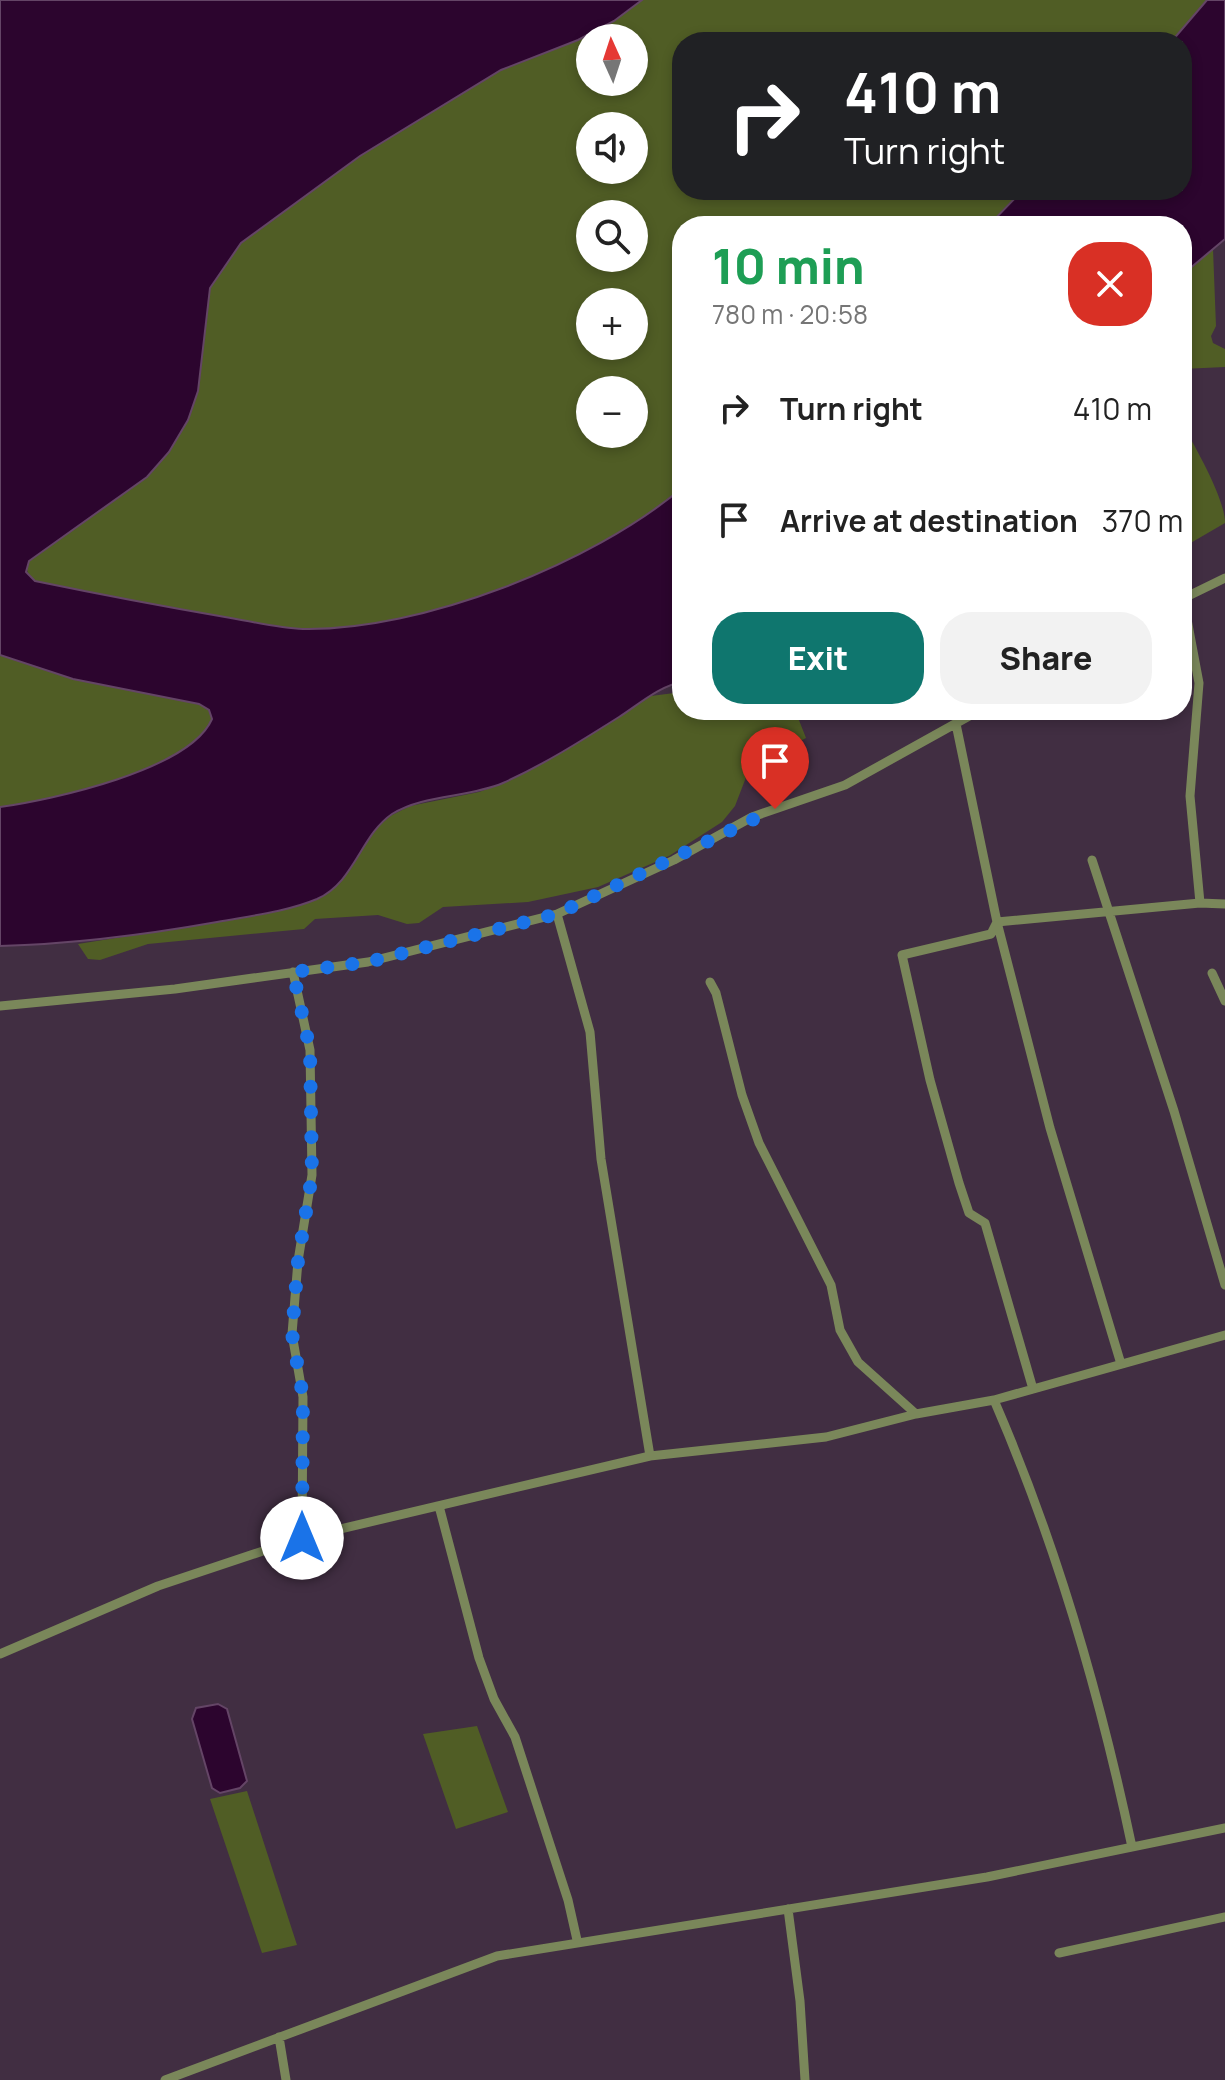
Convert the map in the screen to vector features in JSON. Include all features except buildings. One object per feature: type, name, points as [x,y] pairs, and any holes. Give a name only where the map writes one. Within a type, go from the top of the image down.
[{"type":"street","points":[[1192,593],[1225,578]]},
{"type":"street","points":[[1192,648],[1199,683],[1190,796],[1200,903]]},
{"type":"street","points":[[0,1006],[129,994],[368,962],[557,914],[674,860],[752,817],[845,785],[963,720]]},
{"type":"street","points":[[956,724],[997,922],[1050,1128],[1121,1364]]},
{"type":"street","points":[[1092,860],[1225,1285]]},
{"type":"street","points":[[997,922],[1200,903],[1225,904]]},
{"type":"street","points":[[557,914],[590,1032],[601,1159],[650,1456]]},
{"type":"street","points":[[997,922],[991,934],[902,955],[930,1080],[959,1183],[969,1213],[985,1223],[1033,1389]]},
{"type":"street","points":[[293,972],[310,1050],[312,1159],[292,1334],[303,1397],[302,1538]]},
{"type":"street","points":[[1212,973],[1225,1001]]},
{"type":"street","points":[[710,982],[716,993],[742,1095],[759,1143],[831,1285],[840,1330],[858,1362],[916,1414]]},
{"type":"street","points":[[0,1654],[158,1586],[302,1538],[650,1456],[826,1437],[916,1414],[994,1400],[1225,1335]]},
{"type":"street","points":[[994,1400],[1026,1473],[1059,1572],[1114,1761],[1132,1847]]},
{"type":"street","points":[[439,1506],[479,1658],[499,1709],[515,1737],[568,1900],[577,1940]]},
{"type":"street","points":[[165,2080],[474,1963],[577,1940],[987,1877],[1225,1828]]},
{"type":"street","points":[[788,1909],[800,2001],[805,2080]]},
{"type":"street","points":[[1059,1953],[1225,1917]]},
{"type":"street","points":[[279,2037],[286,2080]]},
{"type":"green space","points":[[642,0],[1207,0],[1180,32],[672,32],[672,200],[1013,200],[998,216],[672,216],[672,496],[645,516],[554,567],[503,588],[399,618],[349,627],[303,629],[249,623],[92,595],[30,578],[26,567],[29,561],[203,332],[210,289],[222,266],[241,243],[285,207],[360,156],[501,70],[576,41],[576,96],[648,96],[648,24],[608,24]]},
{"type":"green space","points":[[1213,249],[1216,326],[1211,336],[1213,343],[1225,349],[1225,367],[1192,369],[1192,267]]},
{"type":"green space","points":[[1192,442],[1215,487],[1225,523],[1192,542]]},
{"type":"green space","points":[[0,655],[73,679],[199,704],[209,710],[212,719],[199,737],[177,753],[149,767],[84,790],[0,807]]},
{"type":"green space","points":[[672,693],[672,720],[799,720],[806,738],[750,767],[735,806],[722,822],[669,856],[598,887],[528,902],[443,907],[419,923],[407,924],[378,915],[315,919],[304,929],[148,944],[100,960],[88,959],[78,944],[265,914],[392,815],[410,806],[479,792],[504,783],[575,744],[651,696]]},
{"type":"green space","points":[[477,1726],[508,1812],[456,1829],[423,1734]]},
{"type":"green space","points":[[247,1791],[297,1945],[262,1953],[210,1799]]},
{"type":"shaded area","points":[[0,0],[642,0],[608,24],[576,24],[576,41],[501,70],[360,156],[241,243],[210,288],[198,391],[188,420],[169,452],[147,477],[29,561],[26,572],[35,581],[273,626],[303,629],[349,627],[451,605],[503,588],[554,567],[601,542],[672,496],[672,684],[562,752],[503,783],[432,799],[392,814],[372,834],[340,882],[317,899],[267,913],[163,931],[82,941],[0,946],[0,807],[84,790],[149,767],[177,753],[199,737],[212,719],[209,710],[199,704],[73,679],[0,655]]},
{"type":"shaded area","points":[[1207,0],[1225,0],[1225,239],[1192,267],[1192,216],[998,216],[1013,200],[1192,200],[1192,32],[1180,32]]},
{"type":"shaded area","points":[[218,1704],[227,1709],[247,1781],[240,1788],[220,1793],[212,1788],[192,1719],[196,1708]]},
{"type":"route","points":[[302,1538],[303,1397],[292,1334],[298,1261],[312,1175],[310,1050],[293,972],[368,962],[557,914],[674,860],[752,817],[775,809]]}]
